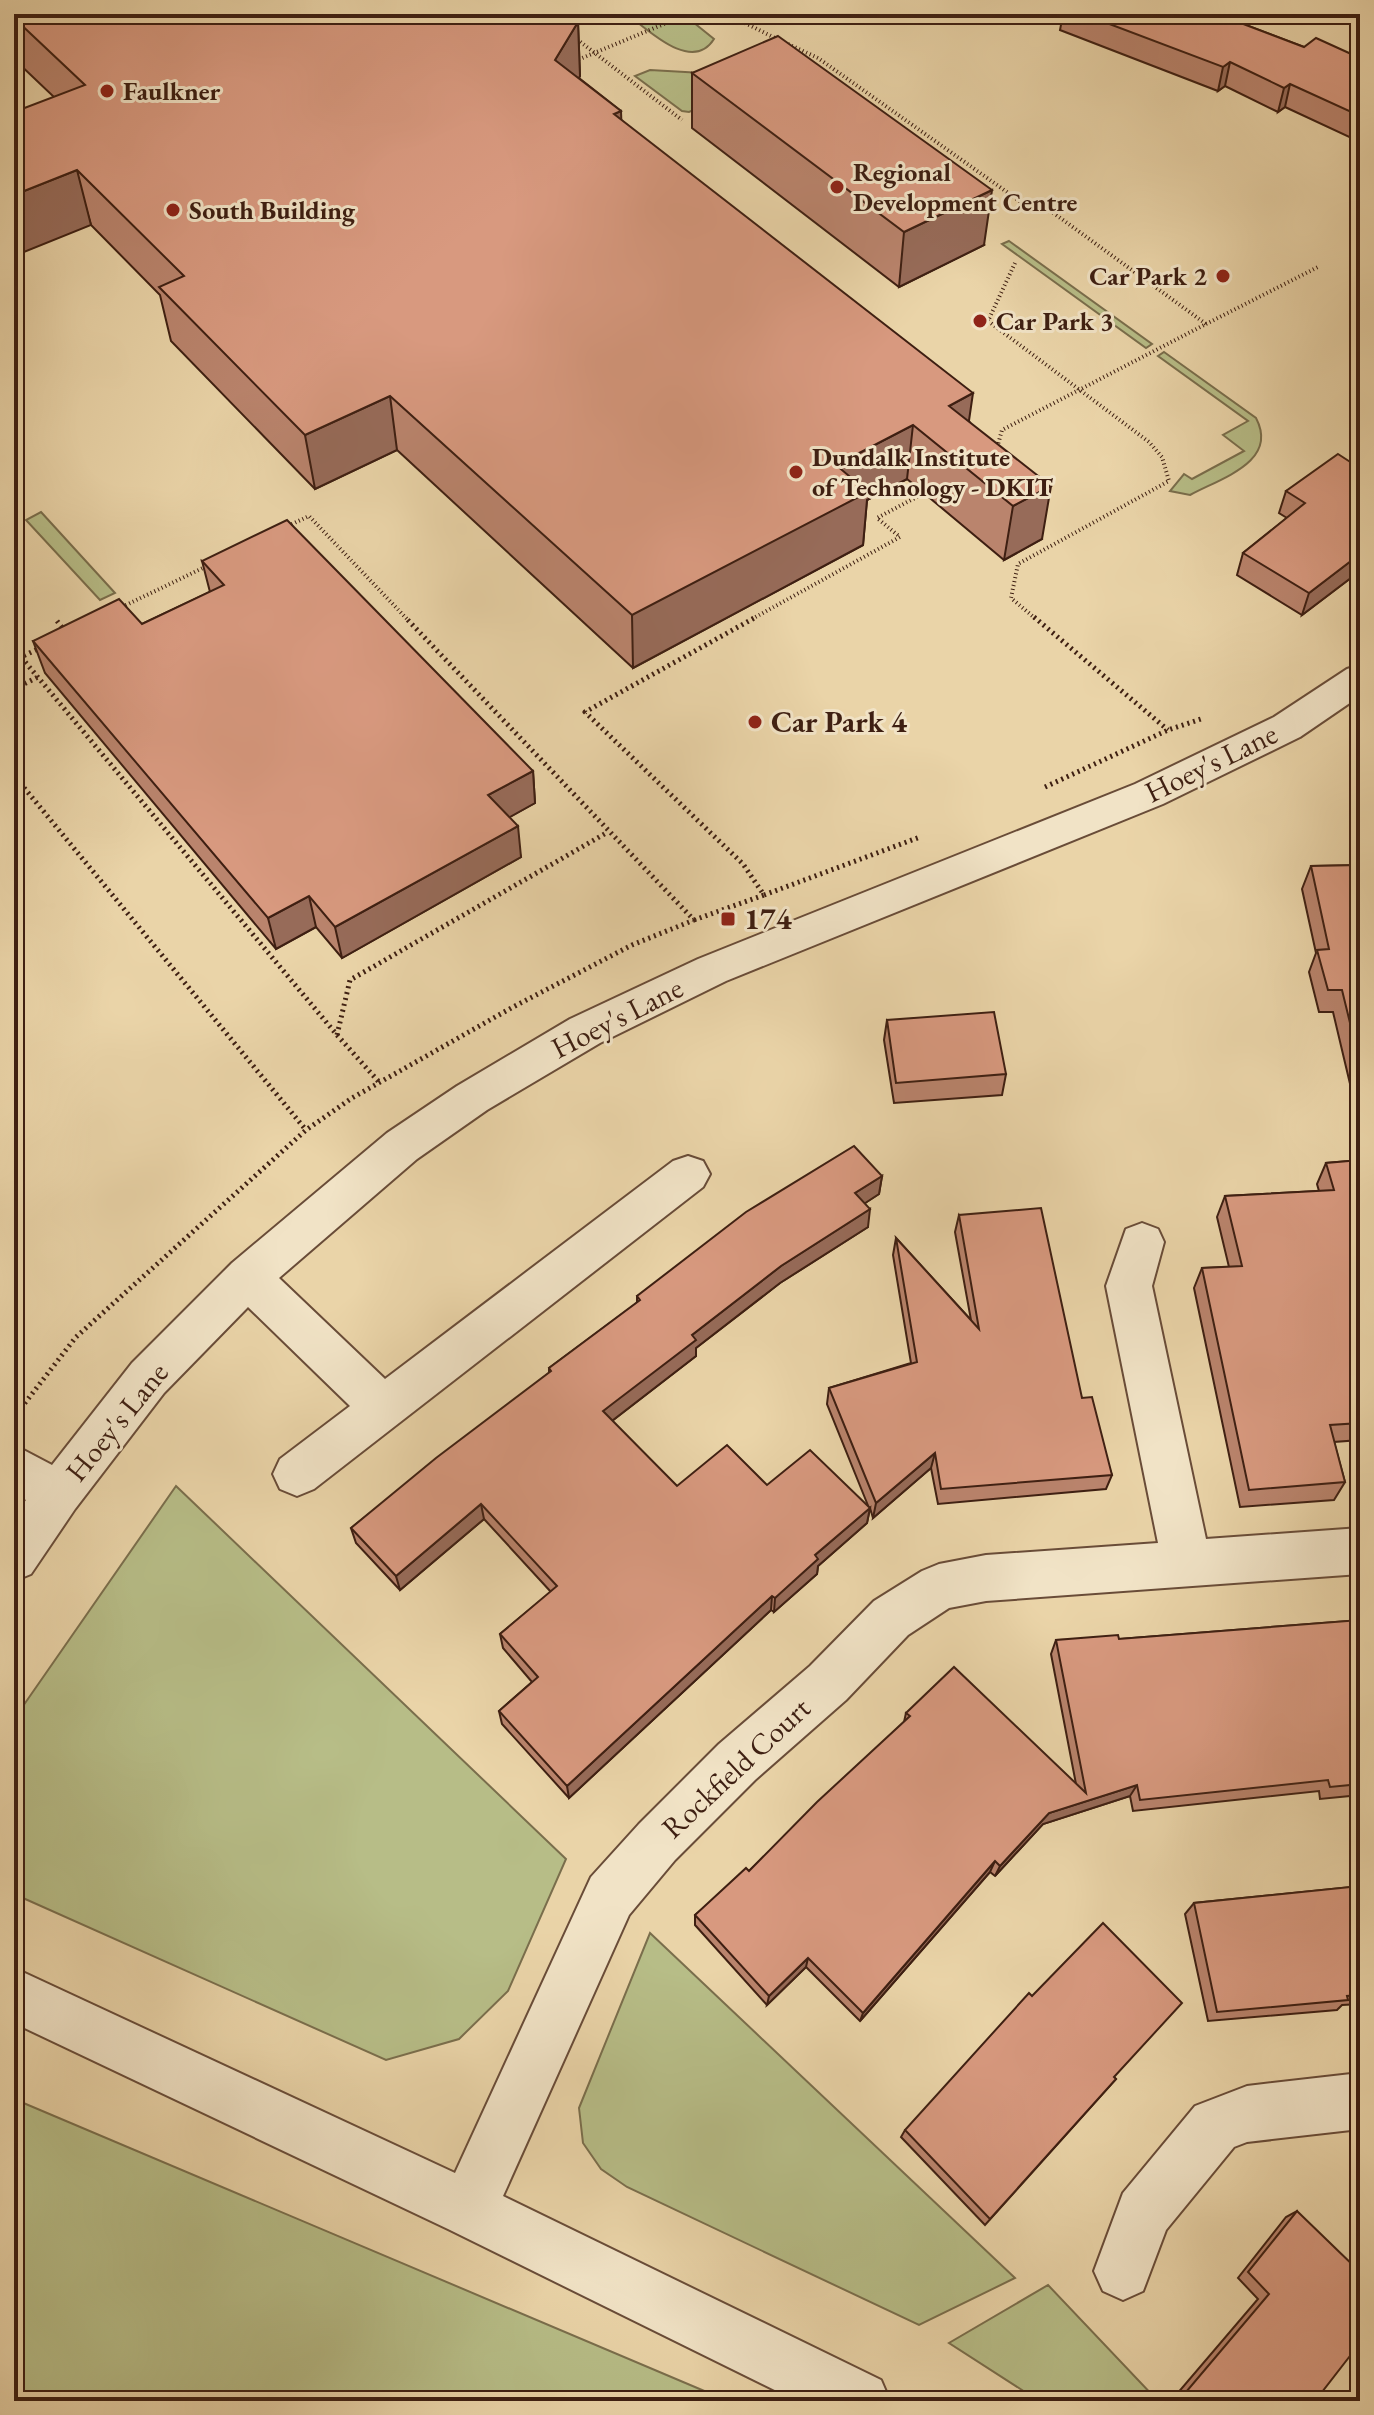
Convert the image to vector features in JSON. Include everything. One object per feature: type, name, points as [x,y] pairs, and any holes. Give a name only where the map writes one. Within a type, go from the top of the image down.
[{"type":"street","name":"Hoey's Lane","points":[[14,1558],[58,1494],[148,1378],[248,1277],[402,1146],[472,1098],[585,1031],[712,970],[1149,794],[1287,727],[1360,678]]},
{"type":"street","points":[[297,1474],[688,1174]]},
{"type":"street","points":[[1142,1242],[1129,1286],[1187,1565]]},
{"type":"street","points":[[248,1277],[382,1406]]},
{"type":"street","points":[[14,1467],[58,1494]]},
{"type":"street","name":"Rockfield Court","points":[[468,2209],[610,1896],[657,1842],[737,1762],[828,1683],[891,1618],[939,1587],[986,1578],[1360,1551]]},
{"type":"street","points":[[14,1995],[468,2209],[860,2401]]},
{"type":"street","points":[[1123,2271],[1143,2213],[1215,2126],[1247,2114],[1360,2101]]},
{"type":"path","points":[[570,63],[688,14]]},
{"type":"path","points":[[727,14],[818,58],[1021,202],[1048,209],[1206,324]]},
{"type":"path","points":[[569,33],[682,120]]},
{"type":"path","points":[[1015,263],[988,321],[1149,442],[1162,457],[1169,481],[1018,564],[1011,598],[1168,730]]},
{"type":"path","points":[[995,456],[1002,430],[1320,266]]},
{"type":"path","points":[[764,895],[743,864],[585,712],[900,537],[877,518],[943,483]]},
{"type":"path","points":[[280,530],[309,516],[694,920]]},
{"type":"path","points":[[110,613],[209,565]]},
{"type":"path","points":[[56,640],[67,634],[57,621]]},
{"type":"path","points":[[44,646],[21,657],[379,1082]]},
{"type":"path","points":[[14,689],[38,677]]},
{"type":"path","points":[[1040,790],[1168,730],[1212,717]]},
{"type":"path","points":[[14,783],[21,784],[306,1130]]},
{"type":"path","points":[[337,1035],[350,980],[608,832]]},
{"type":"path","points":[[14,1417],[76,1337],[306,1130],[379,1082],[632,945],[932,833]]},
{"type":"green space","points":[[627,14],[683,14],[714,39],[705,49],[694,52],[682,50],[658,38]]},
{"type":"green space","points":[[650,70],[771,77],[689,112],[682,111],[635,76]]},
{"type":"green space","points":[[1009,241],[1152,344],[1146,348],[1002,244]]},
{"type":"green space","points":[[1164,352],[1256,418],[1261,433],[1260,446],[1243,467],[1190,495],[1170,491],[1184,474],[1192,479],[1244,451],[1223,435],[1248,421],[1158,356]]},
{"type":"green space","points":[[41,512],[115,593],[100,600],[26,520]]},
{"type":"green space","points":[[176,1486],[566,1859],[508,1991],[459,2039],[386,2060],[14,1894],[14,1719]]},
{"type":"green space","points":[[650,1933],[1015,2278],[919,2325],[627,2187],[601,2169],[583,2143],[579,2108]]},
{"type":"green space","points":[[14,2099],[728,2401],[14,2401]]},
{"type":"green space","points":[[1048,2285],[1158,2401],[1039,2401],[949,2343]]},
{"type":"building","points":[[14,14],[566,14],[578,22],[555,60],[621,111],[614,114],[973,393],[949,406],[1051,486],[1013,506],[913,425],[836,465],[868,492],[632,615],[390,396],[305,435],[159,287],[184,276],[77,170],[14,195],[14,112],[85,85],[14,18]]},
{"type":"building","points":[[1083,14],[1217,14],[1304,47],[1316,38],[1360,58],[1360,116],[1290,84],[1284,88],[1230,62],[1223,67]]},
{"type":"building","points":[[778,36],[992,190],[904,232],[692,73]]},
{"type":"building","points":[[1338,454],[1358,467],[1360,465],[1360,554],[1309,593],[1243,553],[1305,503],[1286,491]]},
{"type":"building","points":[[287,520],[533,771],[488,795],[518,826],[335,927],[309,896],[268,918],[33,641],[119,599],[142,624],[224,585],[202,561]]},
{"type":"building","points":[[1360,865],[1360,1064],[1342,990],[1328,990],[1317,950],[1329,949],[1311,866]]},
{"type":"building","points":[[994,1012],[1006,1074],[896,1083],[887,1020]]},
{"type":"building","points":[[854,1146],[882,1176],[855,1193],[870,1209],[781,1266],[692,1335],[696,1340],[603,1411],[677,1486],[727,1445],[767,1485],[810,1450],[870,1508],[815,1555],[818,1559],[775,1598],[772,1596],[567,1786],[499,1711],[538,1677],[500,1634],[557,1586],[481,1504],[396,1576],[351,1528],[436,1458],[551,1371],[549,1368],[640,1300],[637,1296],[746,1212]]},
{"type":"building","points":[[1360,1160],[1360,1423],[1330,1425],[1345,1482],[1249,1490],[1202,1268],[1242,1266],[1225,1196],[1334,1190],[1326,1163]]},
{"type":"building","points":[[1041,1208],[1082,1398],[1092,1397],[1112,1475],[941,1489],[935,1453],[876,1503],[829,1388],[917,1362],[896,1238],[979,1329],[959,1215]]},
{"type":"building","points":[[1360,1620],[1360,1784],[1330,1787],[1328,1780],[1140,1800],[1137,1785],[1049,1813],[1000,1866],[995,1861],[863,2013],[808,1958],[769,1996],[695,1915],[746,1868],[749,1871],[817,1802],[910,1716],[906,1713],[954,1667],[1086,1793],[1056,1640],[1118,1635],[1119,1639]]},
{"type":"building","points":[[1360,1886],[1360,1995],[1347,1996],[1348,2000],[1217,2012],[1194,1903]]},
{"type":"building","points":[[1103,1923],[1182,2003],[990,2219],[905,2130],[1029,1993],[1032,1996]]},
{"type":"building","points":[[1297,2211],[1360,2272],[1360,2343],[1319,2396],[1324,2401],[1194,2401],[1186,2392],[1269,2294],[1248,2272]]},
{"type":"place","name":"Faulkner","points":[[107,91]]},
{"type":"place","name":"Regional Development Centre","points":[[837,187]]},
{"type":"place","name":"South Building","points":[[173,210]]},
{"type":"place","name":"Car Park 2","points":[[1223,276]]},
{"type":"place","name":"Car Park 3","points":[[980,321]]},
{"type":"place","name":"Dundalk Institute of Technology - DKIT","points":[[796,472]]},
{"type":"place","name":"Car Park 4","points":[[755,722]]},
{"type":"place","name":"174","points":[[728,919]]}]
